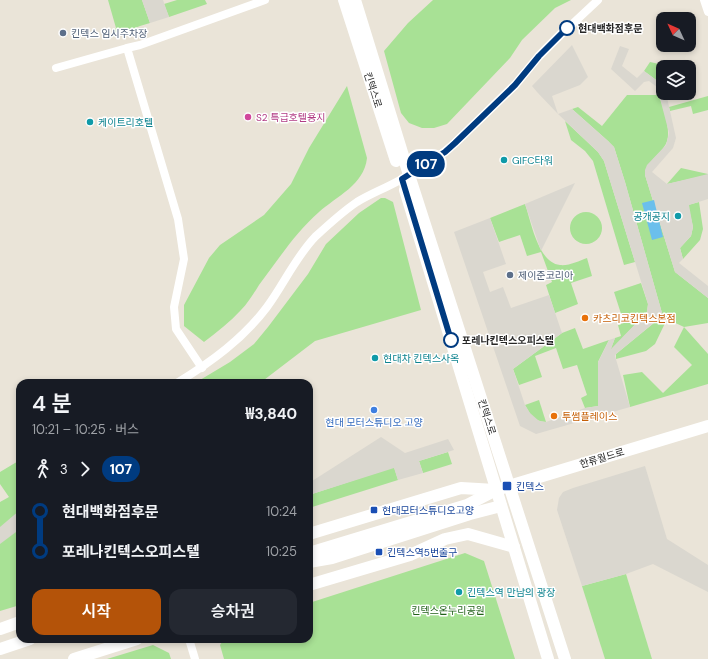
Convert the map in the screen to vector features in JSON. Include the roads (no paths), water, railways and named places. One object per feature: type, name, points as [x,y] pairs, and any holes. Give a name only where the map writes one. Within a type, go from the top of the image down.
[{"type":"main road","name":"킨텍스로","points":[[344,0],[406,177],[510,486],[565,659]]},
{"type":"main road","name":"킨텍스로","points":[[355,0],[496,490],[548,659]]},
{"type":"main road","name":"한류월드로","points":[[496,490],[708,426]]},
{"type":"main road","points":[[313,533],[461,488],[496,490]]},
{"type":"main road","points":[[313,551],[467,505],[496,490]]},
{"type":"main road","points":[[313,561],[332,558],[470,514],[501,506]]},
{"type":"main road","points":[[313,584],[410,554],[445,539],[468,534],[514,546]]},
{"type":"main road","points":[[0,629],[16,623]]},
{"type":"main road","points":[[0,649],[18,643]]},
{"type":"main road","points":[[74,659],[124,643]]},
{"type":"street","points":[[56,68],[140,44],[264,0]]},
{"type":"street","points":[[184,379],[222,353],[253,323],[267,307],[295,262],[315,238],[334,220],[358,202],[406,177],[445,152],[519,82],[539,56],[598,0]]},
{"type":"street","points":[[704,0],[708,12]]},
{"type":"street","points":[[127,48],[178,219],[184,259],[174,308],[176,329],[202,368]]},
{"type":"street","points":[[190,643],[195,659]]},
{"type":"water","points":[[654,200],[663,237],[652,240],[642,203]]},
{"type":"place","name":"현대백화점후문","points":[[567,28]]},
{"type":"place","name":"킨텍스 임시주차장","points":[[63,33]]},
{"type":"place","name":"S2 특급호텔용지","points":[[248,117]]},
{"type":"place","name":"케이트리호텔","points":[[90,122]]},
{"type":"place","name":"GIFC타워","points":[[504,160]]},
{"type":"place","name":"공개공지","points":[[678,216]]},
{"type":"place","name":"제이준코리아","points":[[510,275]]},
{"type":"place","name":"카츠리코킨텍스본점","points":[[585,318]]},
{"type":"place","name":"포레나킨텍스오피스텔","points":[[451,340]]},
{"type":"place","name":"현대차 킨텍스사옥","points":[[375,358]]},
{"type":"place","name":"현대 모터스튜디오 고양","points":[[374,410]]},
{"type":"place","name":"투썸플레이스","points":[[554,416]]},
{"type":"place","name":"킨텍스","points":[[507,486]]},
{"type":"place","name":"현대모터스튜디오고양","points":[[374,510]]},
{"type":"place","name":"킨텍스역5번출구","points":[[379,552]]},
{"type":"place","name":"킨텍스역 만남의 광장","points":[[459,592]]},
{"type":"park label","name":"킨텍스온누리공원","points":[[448,610]]}]
